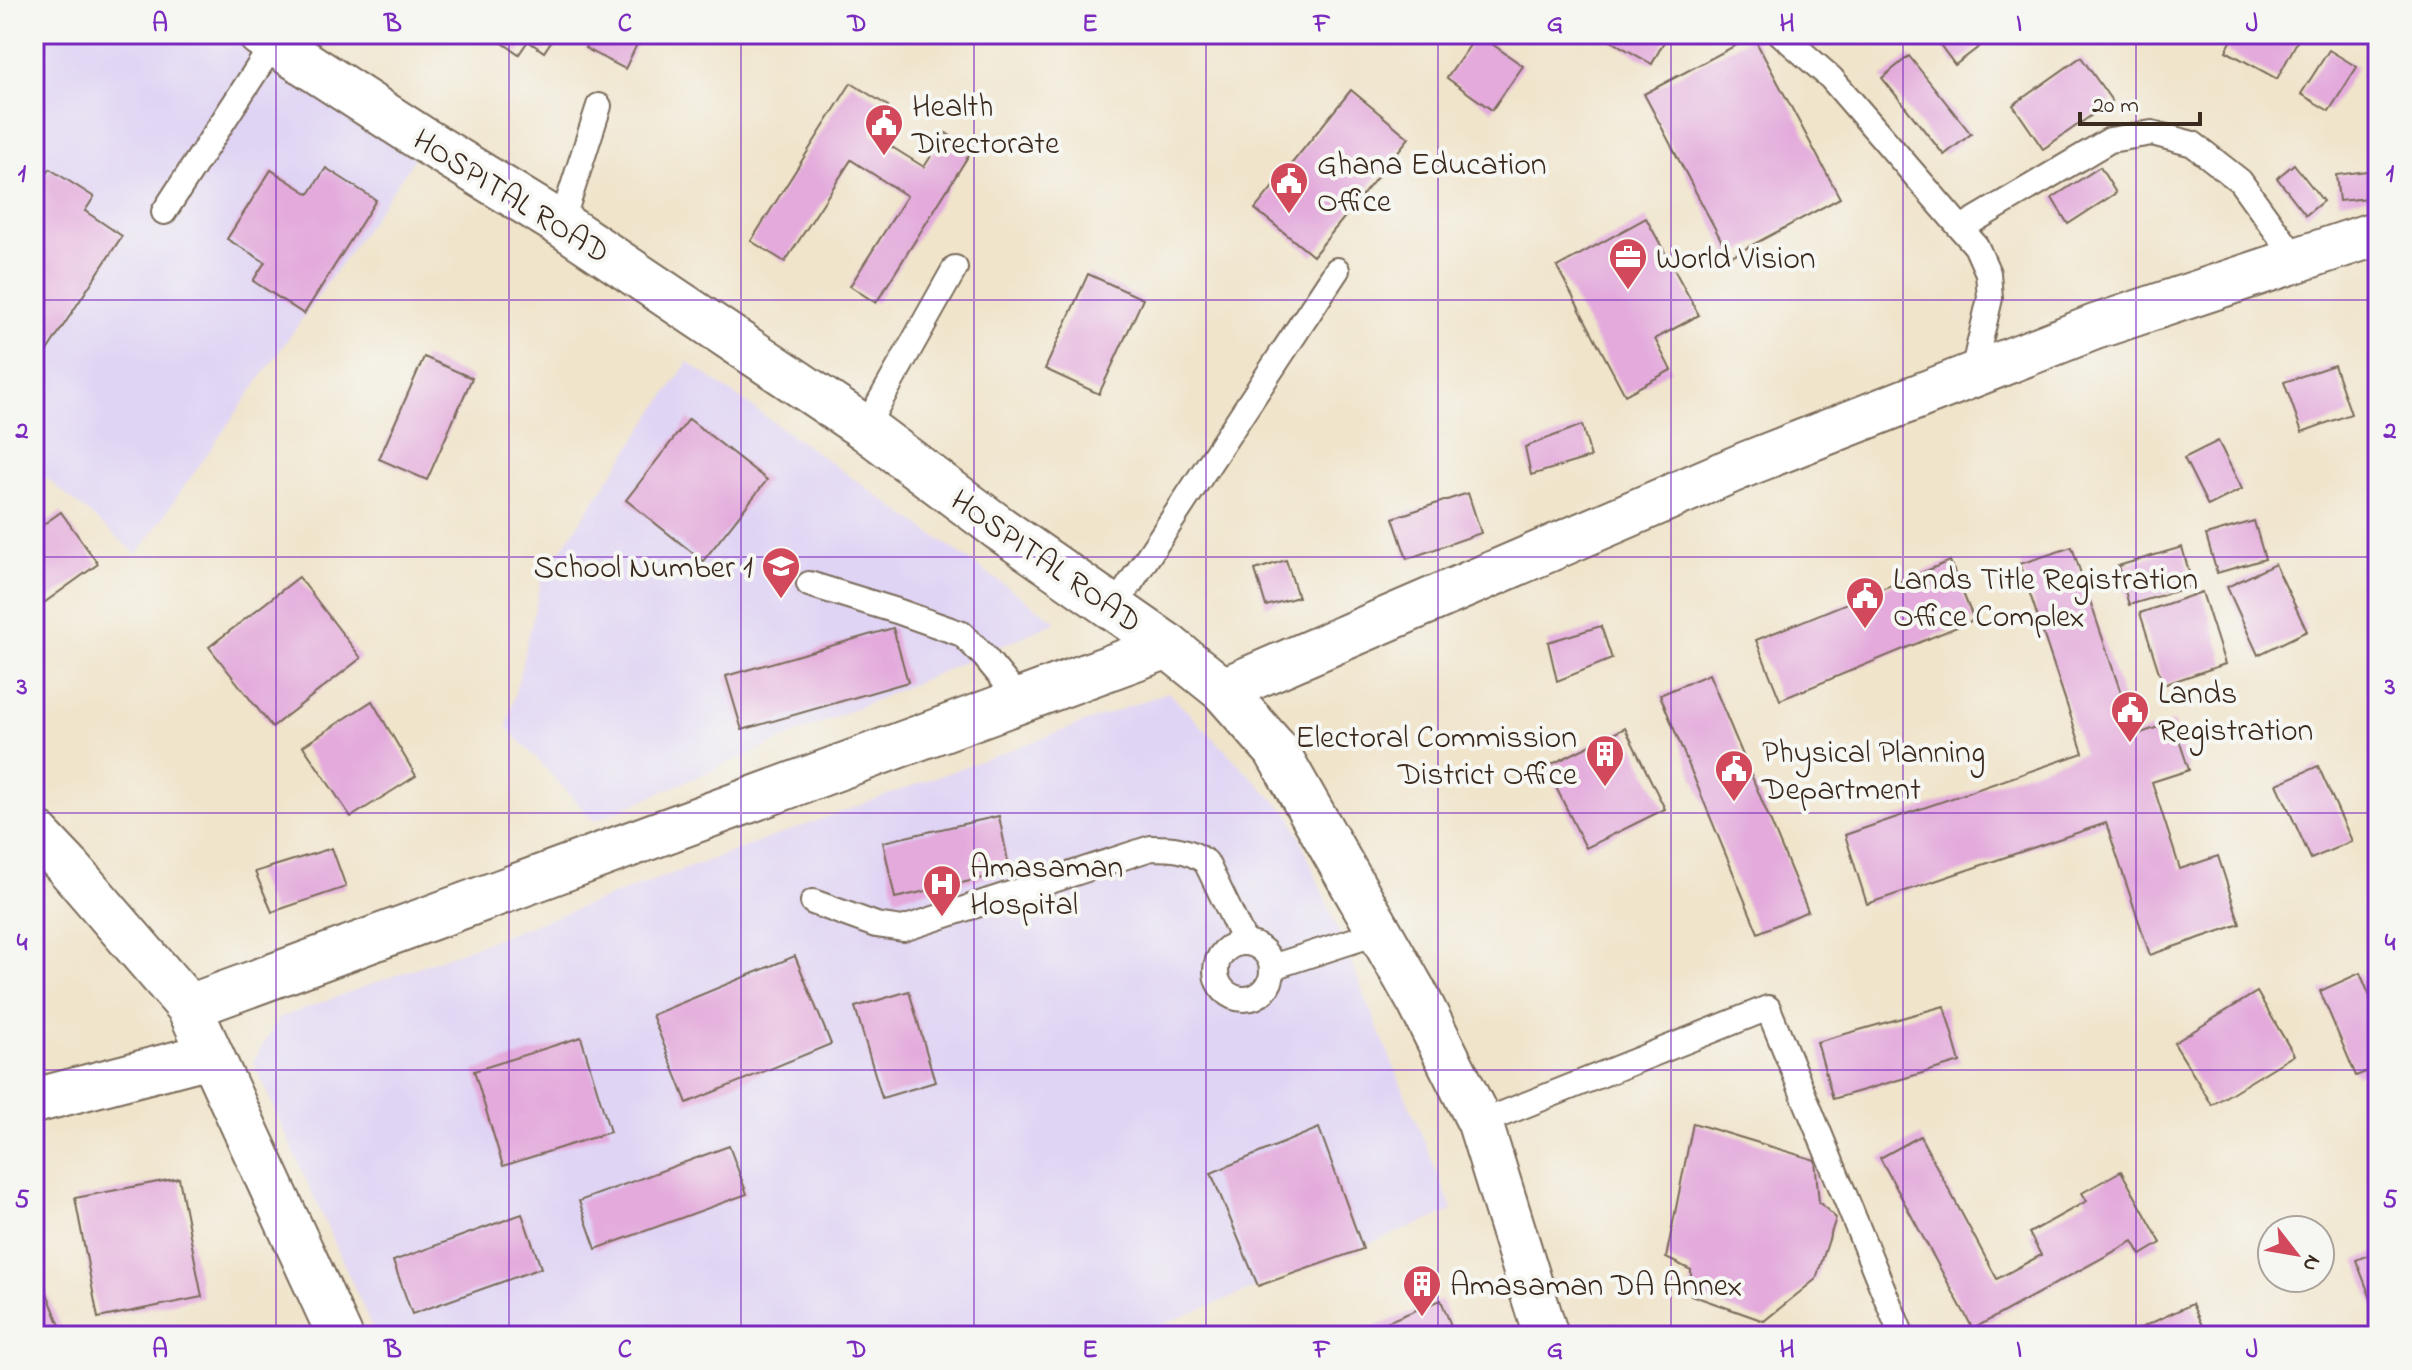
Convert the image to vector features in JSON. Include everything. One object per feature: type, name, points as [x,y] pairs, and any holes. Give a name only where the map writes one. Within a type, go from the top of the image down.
[{"type":"street","name":"HOSPITAL ROAD","points":[[267,38],[561,224],[865,428],[999,528],[1168,646],[1223,690],[1276,750],[1419,1001],[1480,1123],[1546,1336]]},
{"type":"street","points":[[1223,690],[1749,463],[2095,327],[2378,233]]},
{"type":"street","points":[[189,1007],[1168,646]]},
{"type":"street","points":[[34,831],[189,1007],[334,1335]]},
{"type":"street","points":[[34,1101],[210,1055]]},
{"type":"lane","points":[[1781,34],[1831,78],[1976,246],[1988,273],[1990,298],[1972,376]]},
{"type":"lane","points":[[164,212],[267,38]]},
{"type":"lane","points":[[561,224],[599,106]]},
{"type":"lane","points":[[1961,228],[2110,140],[2152,133],[2193,144],[2240,181],[2297,260]]},
{"type":"lane","points":[[865,428],[955,268]]},
{"type":"lane","points":[[1114,608],[1337,270]]},
{"type":"lane","points":[[809,584],[962,634],[1021,701]]},
{"type":"lane","points":[[813,902],[876,925],[903,929],[1151,848],[1178,848],[1206,862],[1245,943]]},
{"type":"lane","points":[[1272,967],[1380,932]]},
{"type":"lane","points":[[1245,943],[1263,950],[1272,967],[1267,986],[1252,998],[1233,997],[1225,992],[1216,975],[1220,956],[1226,949],[1245,943]]},
{"type":"lane","points":[[1480,1123],[1768,1008],[1902,1336]]},
{"type":"shaded area","points":[[34,34],[230,34],[415,158],[137,554],[34,468]]},
{"type":"shaded area","name":"School Number 1","points":[[688,362],[1057,622],[594,821],[507,727],[542,578]]},
{"type":"shaded area","name":"Amasaman Hospital","points":[[1168,692],[1292,818],[1453,1211],[1132,1336],[376,1336],[253,1061],[279,1018]]},
{"type":"building","points":[[497,34],[556,34],[544,52],[528,41],[519,54],[495,38]]},
{"type":"building","points":[[592,34],[642,34],[625,69],[585,48]]},
{"type":"building","points":[[1478,34],[1523,66],[1492,110],[1447,78]]},
{"type":"building","points":[[1599,34],[1668,34],[1652,64]]},
{"type":"building","points":[[1949,34],[1996,34],[1955,65],[1938,42]]},
{"type":"building","points":[[2235,34],[2291,34],[2299,38],[2277,79],[2226,51]]},
{"type":"building","points":[[1753,36],[1840,198],[1730,257],[1644,94]]},
{"type":"building","points":[[2329,50],[2357,67],[2329,111],[2301,94]]},
{"type":"building","points":[[1909,56],[1971,134],[1944,155],[1882,78]]},
{"type":"building","points":[[2081,57],[2112,101],[2043,149],[2013,105]]},
{"type":"building","points":[[851,83],[888,106],[871,134],[924,167],[946,133],[972,150],[876,303],[850,286],[907,196],[851,160],[785,262],[751,241]]},
{"type":"building","points":[[1351,90],[1409,138],[1313,256],[1255,209]]},
{"type":"building","points":[[2294,164],[2323,201],[2306,215],[2277,178]]},
{"type":"building","points":[[2100,167],[2116,193],[2068,224],[2052,198]]},
{"type":"building","points":[[326,168],[376,200],[304,314],[253,281],[265,262],[227,239],[271,170],[309,194]]},
{"type":"building","points":[[50,169],[94,197],[85,211],[122,236],[39,363],[34,361],[34,178],[41,183]]},
{"type":"building","points":[[2374,170],[2378,197],[2339,201],[2336,175]]},
{"type":"building","name":"World Vision","points":[[1646,218],[1699,315],[1655,339],[1671,370],[1625,395],[1557,267]]},
{"type":"building","points":[[1088,274],[1143,299],[1099,394],[1045,369]]},
{"type":"building","points":[[424,357],[472,378],[427,480],[379,459]]},
{"type":"building","points":[[2334,365],[2351,414],[2302,432],[2284,382]]},
{"type":"building","points":[[689,419],[767,480],[703,561],[626,500]]},
{"type":"building","points":[[1582,425],[1591,457],[1531,475],[1525,447]]},
{"type":"building","points":[[2218,441],[2242,489],[2208,506],[2184,458]]},
{"type":"building","points":[[1468,493],[1481,533],[1407,559],[1393,518]]},
{"type":"building","points":[[61,512],[98,564],[34,610],[34,531]]},
{"type":"building","points":[[2254,521],[2265,559],[2217,573],[2206,535]]},
{"type":"building","name":"Lands Registration","points":[[2072,547],[2135,735],[2173,722],[2189,770],[2152,782],[2180,869],[2218,856],[2240,924],[2150,955],[2106,823],[1867,904],[1845,835],[2083,753],[2020,564]]},
{"type":"building","points":[[2182,547],[2193,586],[2129,605],[2118,566]]},
{"type":"building","points":[[1286,560],[1298,597],[1266,606],[1255,570]]},
{"type":"building","name":"Lands Title Registration Office Complex","points":[[1950,561],[1974,620],[1780,700],[1756,640]]},
{"type":"building","points":[[2275,564],[2307,631],[2258,655],[2227,587]]},
{"type":"building","points":[[299,577],[361,658],[272,727],[209,647]]},
{"type":"building","points":[[2202,592],[2225,664],[2163,685],[2140,613]]},
{"type":"building","points":[[1601,626],[1612,659],[1557,681],[1548,642]]},
{"type":"building","points":[[893,628],[908,682],[742,730],[726,676]]},
{"type":"building","name":"Physical Planning Department","points":[[1709,674],[1808,911],[1758,933],[1660,695]]},
{"type":"building","points":[[372,701],[416,776],[351,817],[303,746]]},
{"type":"building","name":"Electoral Commission District Office","points":[[1625,728],[1665,809],[1586,848],[1546,767]]},
{"type":"building","points":[[2318,766],[2352,841],[2311,859],[2277,784]]},
{"type":"building","points":[[999,816],[1010,872],[895,898],[883,842]]},
{"type":"building","points":[[332,848],[346,887],[272,912],[255,872]]},
{"type":"building","points":[[795,956],[831,1044],[687,1103],[652,1015]]},
{"type":"building","points":[[2360,973],[2378,1015],[2378,1067],[2356,1076],[2320,991]]},
{"type":"building","points":[[909,991],[935,1082],[882,1098],[855,1007]]},
{"type":"building","points":[[2257,992],[2294,1055],[2212,1105],[2174,1043]]},
{"type":"building","points":[[1944,1006],[1960,1062],[1833,1099],[1817,1042]]},
{"type":"building","points":[[581,1037],[610,1132],[503,1166],[474,1071]]},
{"type":"building","points":[[1693,1123],[1815,1160],[1819,1202],[1836,1218],[1816,1279],[1764,1321],[1691,1295],[1691,1270],[1666,1258]]},
{"type":"building","points":[[1319,1128],[1363,1249],[1258,1286],[1211,1173]]},
{"type":"building","points":[[1920,1136],[1997,1279],[2041,1255],[2029,1233],[2087,1201],[2082,1193],[2121,1171],[2161,1243],[2141,1255],[2133,1241],[1973,1329],[1880,1158]]},
{"type":"building","points":[[729,1146],[747,1194],[596,1249],[579,1201]]},
{"type":"building","points":[[179,1178],[202,1297],[98,1318],[75,1198]]},
{"type":"building","points":[[522,1214],[541,1268],[412,1314],[393,1261]]},
{"type":"building","points":[[2378,1251],[2378,1317],[2356,1260]]},
{"type":"building","points":[[34,1260],[64,1336],[34,1336]]},
{"type":"building","name":"Amasaman DA Annex","points":[[1441,1300],[1455,1336],[1352,1336]]},
{"type":"building","points":[[2192,1304],[2207,1336],[2123,1336]]},
{"type":"place","name":"Health Directorate","points":[[884,157]]},
{"type":"place","name":"Ghana Education Office","points":[[1289,215]]},
{"type":"place","name":"World Vision","points":[[1628,291]]},
{"type":"place","name":"School Number 1","points":[[781,600]]},
{"type":"place","name":"Lands Title Registration Office Complex","points":[[1865,630]]},
{"type":"place","name":"Lands Registration","points":[[2130,744]]},
{"type":"place","name":"Electoral Commission District Office","points":[[1605,788]]},
{"type":"place","name":"Physical Planning Department","points":[[1734,803]]},
{"type":"place","name":"Amasaman Hospital","points":[[942,918]]},
{"type":"place","name":"Amasaman DA Annex","points":[[1422,1318]]}]
